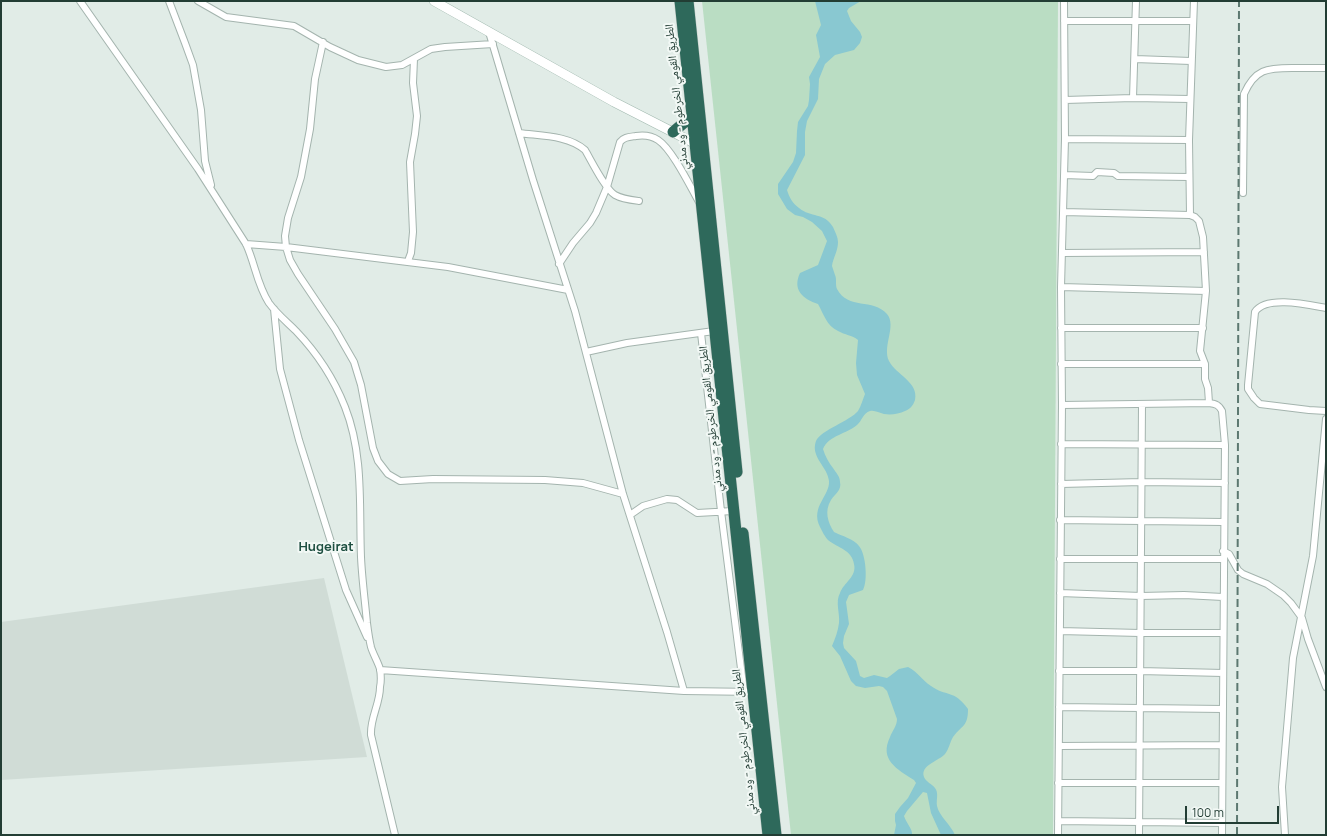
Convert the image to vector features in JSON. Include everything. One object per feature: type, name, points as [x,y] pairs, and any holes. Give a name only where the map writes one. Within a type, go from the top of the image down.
[{"type":"highway","name":"الطريق القومي الخرطوم - ود مدني","points":[[680,1],[692,116],[699,146],[701,205],[768,835]]},
{"type":"highway","name":"الطريق القومي الخرطوم - ود مدني","points":[[688,1],[699,146],[752,692],[776,835]]},
{"type":"highway","points":[[673,132],[692,116]]},
{"type":"street","points":[[80,1],[213,193],[246,244],[252,257],[264,294],[274,309],[313,350],[335,385],[347,414],[353,434],[358,464],[361,495],[361,558],[367,625],[371,648]]},
{"type":"street","points":[[169,1],[193,65],[201,110],[205,161],[213,193]]},
{"type":"street","points":[[198,1],[226,17],[294,26],[358,60],[378,66],[402,65],[424,52],[445,46],[493,44]]},
{"type":"street","points":[[434,1],[614,102],[699,146]]},
{"type":"street","points":[[1058,835],[1062,405],[1061,287],[1065,139],[1064,1]]},
{"type":"street","points":[[1133,98],[1136,1]]},
{"type":"street","points":[[1190,215],[1189,140],[1192,21],[1194,1]]},
{"type":"street","points":[[1064,21],[1192,21]]},
{"type":"street","points":[[489,32],[559,264],[575,311],[623,494],[667,632],[684,691]]},
{"type":"street","points":[[323,42],[315,79],[310,129],[301,177],[288,218],[285,236],[286,247],[290,260],[298,274],[335,329],[354,362],[375,455],[378,461],[394,478],[400,481],[433,479],[524,479],[567,481],[623,494]]},
{"type":"street","points":[[408,262],[411,253],[413,232],[410,162],[417,120],[413,83],[414,59]]},
{"type":"street","points":[[1135,59],[1191,61]]},
{"type":"street","points":[[1243,193],[1244,94],[1250,82],[1261,72],[1272,68],[1326,68]]},
{"type":"street","points":[[1065,100],[1133,98],[1190,99]]},
{"type":"street","points":[[519,133],[556,138],[579,145],[585,150],[607,187],[614,194],[620,197],[639,201]]},
{"type":"street","points":[[559,264],[576,239],[594,218],[607,187],[619,146],[622,140],[628,137],[641,135],[650,136],[657,139],[670,152],[701,205]]},
{"type":"street","points":[[1065,139],[1189,140]]},
{"type":"street","points":[[1064,175],[1093,176],[1097,172],[1114,173],[1118,176],[1189,177]]},
{"type":"street","points":[[1063,212],[1190,215],[1199,221],[1202,227],[1206,291],[1200,351],[1205,364],[1205,378],[1208,388],[1209,403]]},
{"type":"street","points":[[246,244],[286,247],[448,267],[568,290]]},
{"type":"street","points":[[1062,253],[1204,252]]},
{"type":"street","points":[[1061,287],[1206,291]]},
{"type":"street","points":[[1326,308],[1294,302],[1266,304],[1258,308],[1255,312],[1248,389],[1260,404],[1326,411]]},
{"type":"street","points":[[274,309],[280,369],[299,440],[346,590],[380,670],[379,697],[372,723],[371,735],[395,835]]},
{"type":"street","points":[[1061,328],[1203,328]]},
{"type":"street","points":[[586,352],[627,343],[714,331]]},
{"type":"street","points":[[380,670],[684,691],[752,692],[720,511],[701,333]]},
{"type":"street","points":[[1061,364],[1205,364]]},
{"type":"street","points":[[1062,405],[1209,403],[1216,404],[1222,411],[1225,446],[1223,522],[1222,835]]},
{"type":"street","points":[[1139,835],[1142,404]]},
{"type":"street","points":[[1285,835],[1282,787],[1293,658],[1313,556],[1326,419]]},
{"type":"street","points":[[1061,444],[1225,446]]},
{"type":"street","points":[[1061,484],[1142,482],[1225,483]]},
{"type":"street","points":[[630,515],[649,503],[667,499],[677,500],[697,513],[734,511]]},
{"type":"street","points":[[1060,520],[1223,522]]},
{"type":"street","points":[[1223,550],[1229,554],[1238,570],[1243,574],[1267,584],[1283,595],[1291,603],[1302,618],[1326,687]]},
{"type":"street","points":[[1060,559],[1223,559]]},
{"type":"street","points":[[1060,593],[1223,597]]},
{"type":"street","points":[[1060,631],[1140,634],[1223,633]]},
{"type":"street","points":[[1059,671],[1223,673]]},
{"type":"street","points":[[1059,707],[1223,709]]},
{"type":"street","points":[[1059,746],[1222,745]]},
{"type":"street","points":[[1058,783],[1222,783]]},
{"type":"street","points":[[1058,821],[1222,823]]},
{"type":"shaded area","points":[[324,578],[367,757],[1,780],[1,622]]},
{"type":"green space","points":[[702,1],[1058,1],[1053,835],[791,835]]},
{"type":"water","points":[[815,1],[861,1],[849,8],[847,11],[851,21],[862,37],[860,43],[854,50],[835,55],[825,64],[819,79],[818,99],[807,121],[805,132],[805,155],[787,190],[797,206],[808,213],[826,219],[833,227],[838,242],[832,266],[836,277],[837,289],[847,300],[875,306],[887,314],[891,324],[887,349],[889,361],[914,388],[915,394],[915,400],[912,406],[908,409],[900,413],[892,414],[870,411],[864,415],[857,425],[829,441],[823,449],[840,480],[839,490],[831,500],[828,508],[827,513],[830,525],[834,532],[851,540],[859,546],[866,568],[865,586],[863,590],[849,595],[846,602],[849,624],[843,643],[844,648],[856,661],[860,676],[864,678],[874,675],[887,678],[899,669],[908,667],[915,671],[931,686],[954,696],[968,709],[966,723],[953,737],[945,754],[927,766],[924,773],[925,779],[936,790],[938,810],[955,835],[941,835],[931,813],[927,793],[923,792],[904,816],[912,835],[894,835],[896,825],[895,814],[908,798],[916,783],[896,768],[888,758],[887,745],[897,719],[887,691],[883,687],[879,686],[865,688],[856,686],[851,681],[840,656],[832,646],[839,623],[839,596],[854,572],[854,564],[853,559],[848,552],[828,540],[820,527],[817,513],[827,492],[829,481],[826,471],[817,457],[815,447],[816,441],[819,437],[858,411],[865,394],[857,375],[856,363],[858,340],[834,329],[826,320],[818,304],[800,293],[798,289],[797,284],[800,273],[818,265],[827,241],[822,231],[812,222],[795,215],[787,209],[778,194],[778,184],[793,162],[796,153],[798,122],[808,106],[810,84],[809,77],[820,57],[816,35],[821,25]]},
{"type":"railway","points":[[1237,835],[1239,1]]},
{"type":"district","name":"Hugeirat","points":[[326,547]]}]
